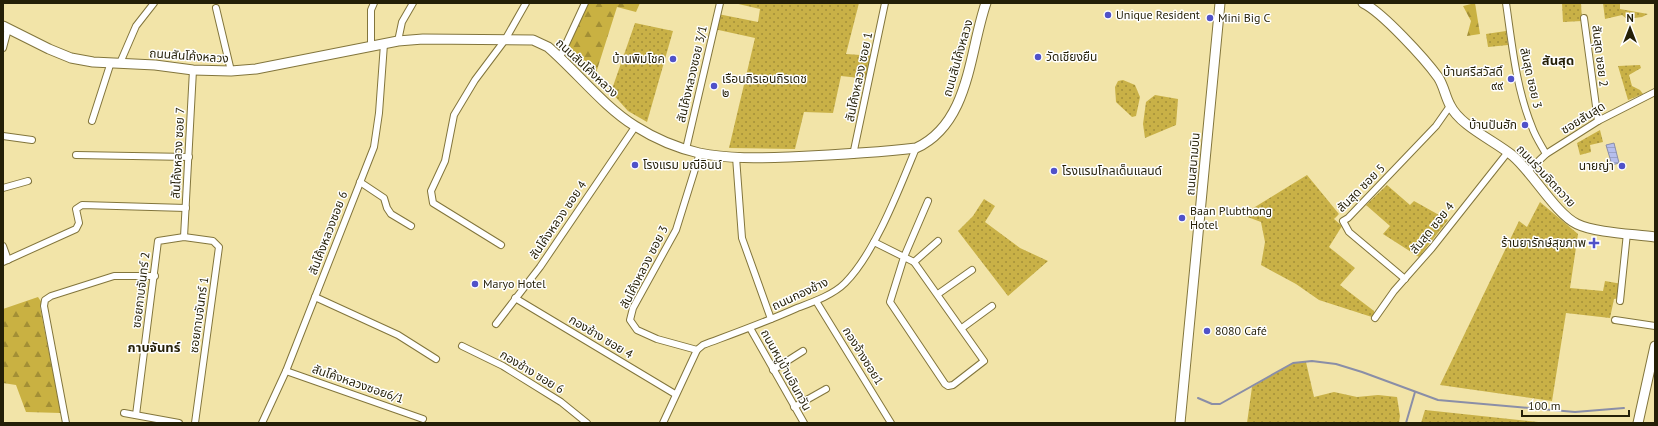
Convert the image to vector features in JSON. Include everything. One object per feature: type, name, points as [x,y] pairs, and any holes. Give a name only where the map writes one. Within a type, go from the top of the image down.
[{"type":"street","points":[[92,121],[116,63],[136,26],[154,3]]},
{"type":"street","points":[[371,47],[371,10],[374,3]]},
{"type":"street","points":[[398,41],[402,22],[413,3]]},
{"type":"street","points":[[501,245],[433,204],[431,191],[445,161],[454,114],[475,80],[505,40],[526,3]]},
{"type":"street","points":[[560,57],[585,3]]},
{"type":"street","name":"สันโค้งหลวงซอย 3/1","points":[[686,149],[720,3]]},
{"type":"street","name":"สันโค้งหลวง ซอย 1","points":[[853,155],[885,3]]},
{"type":"street","name":"ถนนสันโค้งหลวง","points":[[6,28],[71,58],[93,62],[155,65],[193,70],[231,71],[256,69],[398,41],[423,39],[533,40],[548,47],[560,57],[620,116],[635,127],[686,149],[700,153],[736,157],[853,155],[916,148],[937,134],[953,113],[962,94],[986,3]]},
{"type":"street","name":"ถนนสนามบิน","points":[[1180,423],[1220,3]]},
{"type":"street","name":"ถนนร่วมจิตถวาย","points":[[1363,3],[1376,11],[1426,63],[1438,78],[1445,91],[1450,106],[1460,118],[1508,152],[1564,213],[1577,224],[1590,229],[1655,237]]},
{"type":"street","name":"สันสุด ซอย 3","points":[[1506,3],[1514,61],[1525,108],[1532,127],[1546,154]]},
{"type":"street","points":[[216,8],[231,71]]},
{"type":"street","name":"สันสุด ซอย 2","points":[[1584,18],[1598,121]]},
{"type":"street","points":[[3,48],[6,28]]},
{"type":"street","name":"สันโค้งหลวงซอย 6","points":[[263,423],[286,371],[374,147],[379,113],[384,44]]},
{"type":"street","name":"สันโค้งหลวง ซอย 7","points":[[184,237],[193,70]]},
{"type":"street","name":"ซอยสันสุด","points":[[1527,172],[1546,154],[1598,121],[1655,92]]},
{"type":"street","name":"สันสุด ซอย 5","points":[[1405,279],[1349,232],[1343,221],[1359,207],[1436,126],[1450,106]]},
{"type":"street","name":"สันโค้งหลวง ซอย 4","points":[[496,324],[540,267],[635,127]]},
{"type":"street","points":[[3,136],[32,140]]},
{"type":"street","name":"ถนนกองช้าง","points":[[696,350],[703,345],[750,328],[816,301],[846,282],[860,265],[874,242],[916,148]]},
{"type":"street","name":"สันสุด ซอย 4","points":[[1375,318],[1508,152]]},
{"type":"street","name":"สันโค้งหลวง ซอย 3","points":[[696,350],[656,338],[637,330],[630,320],[633,308],[676,230],[700,153]]},
{"type":"street","points":[[76,155],[189,157]]},
{"type":"street","points":[[736,157],[742,238],[771,319]]},
{"type":"street","points":[[3,188],[28,181]]},
{"type":"street","points":[[360,182],[384,198],[387,208],[391,214],[411,226]]},
{"type":"street","points":[[874,242],[904,257],[914,262],[984,361],[980,365],[948,386],[890,302],[904,257],[928,201]]},
{"type":"street","points":[[3,246],[6,261],[76,229],[79,222],[76,209],[82,205],[186,208]]},
{"type":"street","points":[[1620,301],[1627,233]]},
{"type":"street","name":"ซอยกาบจันทร์ 2","points":[[136,415],[155,276],[158,241],[184,237]]},
{"type":"street","name":"ซอยกาบจันทร์ 1","points":[[184,237],[213,241],[219,247],[195,423]]},
{"type":"street","points":[[914,262],[938,241]]},
{"type":"street","points":[[938,294],[972,270]]},
{"type":"street","points":[[66,423],[44,306],[45,300],[51,296],[114,276],[155,276]]},
{"type":"street","points":[[315,297],[398,335],[436,359]]},
{"type":"street","name":"กองช้าง ซอย 4","points":[[515,298],[675,394]]},
{"type":"street","name":"กองจ้างซอย1","points":[[816,301],[891,423]]},
{"type":"street","points":[[962,328],[992,306]]},
{"type":"street","points":[[1615,320],[1655,326]]},
{"type":"street","name":"ถนนหมู่บ้านอินทวัน","points":[[750,328],[804,423]]},
{"type":"street","name":"กองช้าง ซอย 6","points":[[462,346],[503,366],[561,402],[587,423]]},
{"type":"street","points":[[1638,423],[1655,346]]},
{"type":"street","points":[[663,423],[696,350]]},
{"type":"street","points":[[774,370],[803,351]]},
{"type":"street","name":"สันโค้งหลวงซอย6/1","points":[[286,371],[423,419]]},
{"type":"street","points":[[794,407],[826,389]]},
{"type":"street","points":[[124,413],[179,423]]},
{"type":"shaded area","points":[[734,3],[859,3],[846,54],[875,56],[870,79],[841,76],[833,113],[804,112],[795,149],[729,148],[755,38],[714,29],[718,14],[758,22],[760,9]]},
{"type":"shaded area","points":[[1562,3],[1581,3],[1582,21],[1563,22]]},
{"type":"shaded area","points":[[1603,3],[1620,3],[1620,9],[1648,14],[1642,17],[1627,19],[1622,15],[1605,19]]},
{"type":"shaded area","points":[[635,23],[673,31],[647,122],[628,111],[611,92]]},
{"type":"shaded area","points":[[1506,31],[1508,45],[1488,47],[1486,34]]},
{"type":"shaded area","points":[[1640,65],[1641,68],[1629,75],[1632,86],[1640,90],[1643,94],[1628,100],[1618,66]]},
{"type":"shaded area","points":[[1123,80],[1135,85],[1140,97],[1136,116],[1132,117],[1116,102],[1115,87],[1118,81]]},
{"type":"shaded area","points":[[1155,95],[1178,99],[1176,125],[1145,138],[1143,124],[1146,102]]},
{"type":"shaded area","points":[[1600,130],[1603,142],[1590,145],[1591,152],[1580,155],[1577,143]]},
{"type":"shaded area","points":[[1307,175],[1339,214],[1334,219],[1342,226],[1329,247],[1355,268],[1340,285],[1374,311],[1375,318],[1319,300],[1296,284],[1261,265],[1265,242],[1261,222],[1242,215]]},
{"type":"shaded area","points":[[1387,185],[1410,205],[1414,201],[1448,220],[1419,257],[1383,234],[1390,226],[1366,205]]},
{"type":"shaded area","points":[[984,199],[995,206],[985,222],[1020,248],[1048,261],[1008,296],[958,231],[973,216]]},
{"type":"shaded area","points":[[1540,202],[1578,234],[1570,288],[1603,291],[1605,281],[1622,284],[1620,298],[1614,299],[1610,318],[1566,313],[1552,401],[1440,385],[1519,221],[1527,227]]},
{"type":"shaded area","points":[[1306,362],[1314,397],[1334,392],[1357,397],[1378,395],[1397,397],[1400,416],[1399,423],[1247,423],[1252,387],[1293,363]]},
{"type":"shaded area","points":[[1425,410],[1548,423],[1421,423]]},
{"type":"green space","points":[[585,3],[640,3],[636,12],[617,7],[596,73],[564,47]]},
{"type":"green space","points":[[1475,3],[1480,34],[1467,36],[1471,21],[1463,6]]},
{"type":"green space","points":[[38,297],[42,303],[40,307],[61,413],[26,412],[16,385],[3,383],[3,309]]},
{"type":"water","points":[[1614,143],[1619,163],[1612,165],[1606,145]]},
{"type":"waterway","points":[[1198,398],[1212,404],[1220,404],[1293,363],[1312,361],[1336,364],[1362,372],[1438,400],[1575,412],[1624,408]]},
{"type":"waterway","points":[[1406,423],[1415,392]]},
{"type":"place","name":"Unique Resident","points":[[1108,15]]},
{"type":"place","name":"Mini Big C","points":[[1210,18]]},
{"type":"place","name":"วัดเชียงยืน","points":[[1038,57]]},
{"type":"place","name":"บ้านพิมโชค","points":[[673,59]]},
{"type":"place","name":"บ้านศรีสวัสดิ์ ๙๙","points":[[1511,79]]},
{"type":"place","name":"เรือนถิรเอนถิรเดช ๒","points":[[714,86]]},
{"type":"place","name":"บ้านปันฮัก","points":[[1525,125]]},
{"type":"place","name":"โรงแรม มณีอินน์","points":[[635,165]]},
{"type":"place","name":"นายญ่า","points":[[1622,166]]},
{"type":"place","name":"โรงแรมโกลเด็นแลนด์","points":[[1054,171]]},
{"type":"place","name":"Baan Plubthong Hotel","points":[[1182,218]]},
{"type":"place","name":"ร้านยารักษ์สุขภาพ","points":[[1594,243]]},
{"type":"place","name":"Maryo Hotel","points":[[475,284]]},
{"type":"place","name":"8080 Café","points":[[1207,331]]},
{"type":"district","name":"สันสุด","points":[[1558,60]]},
{"type":"district","name":"กาบจันทร์","points":[[154,347]]}]
